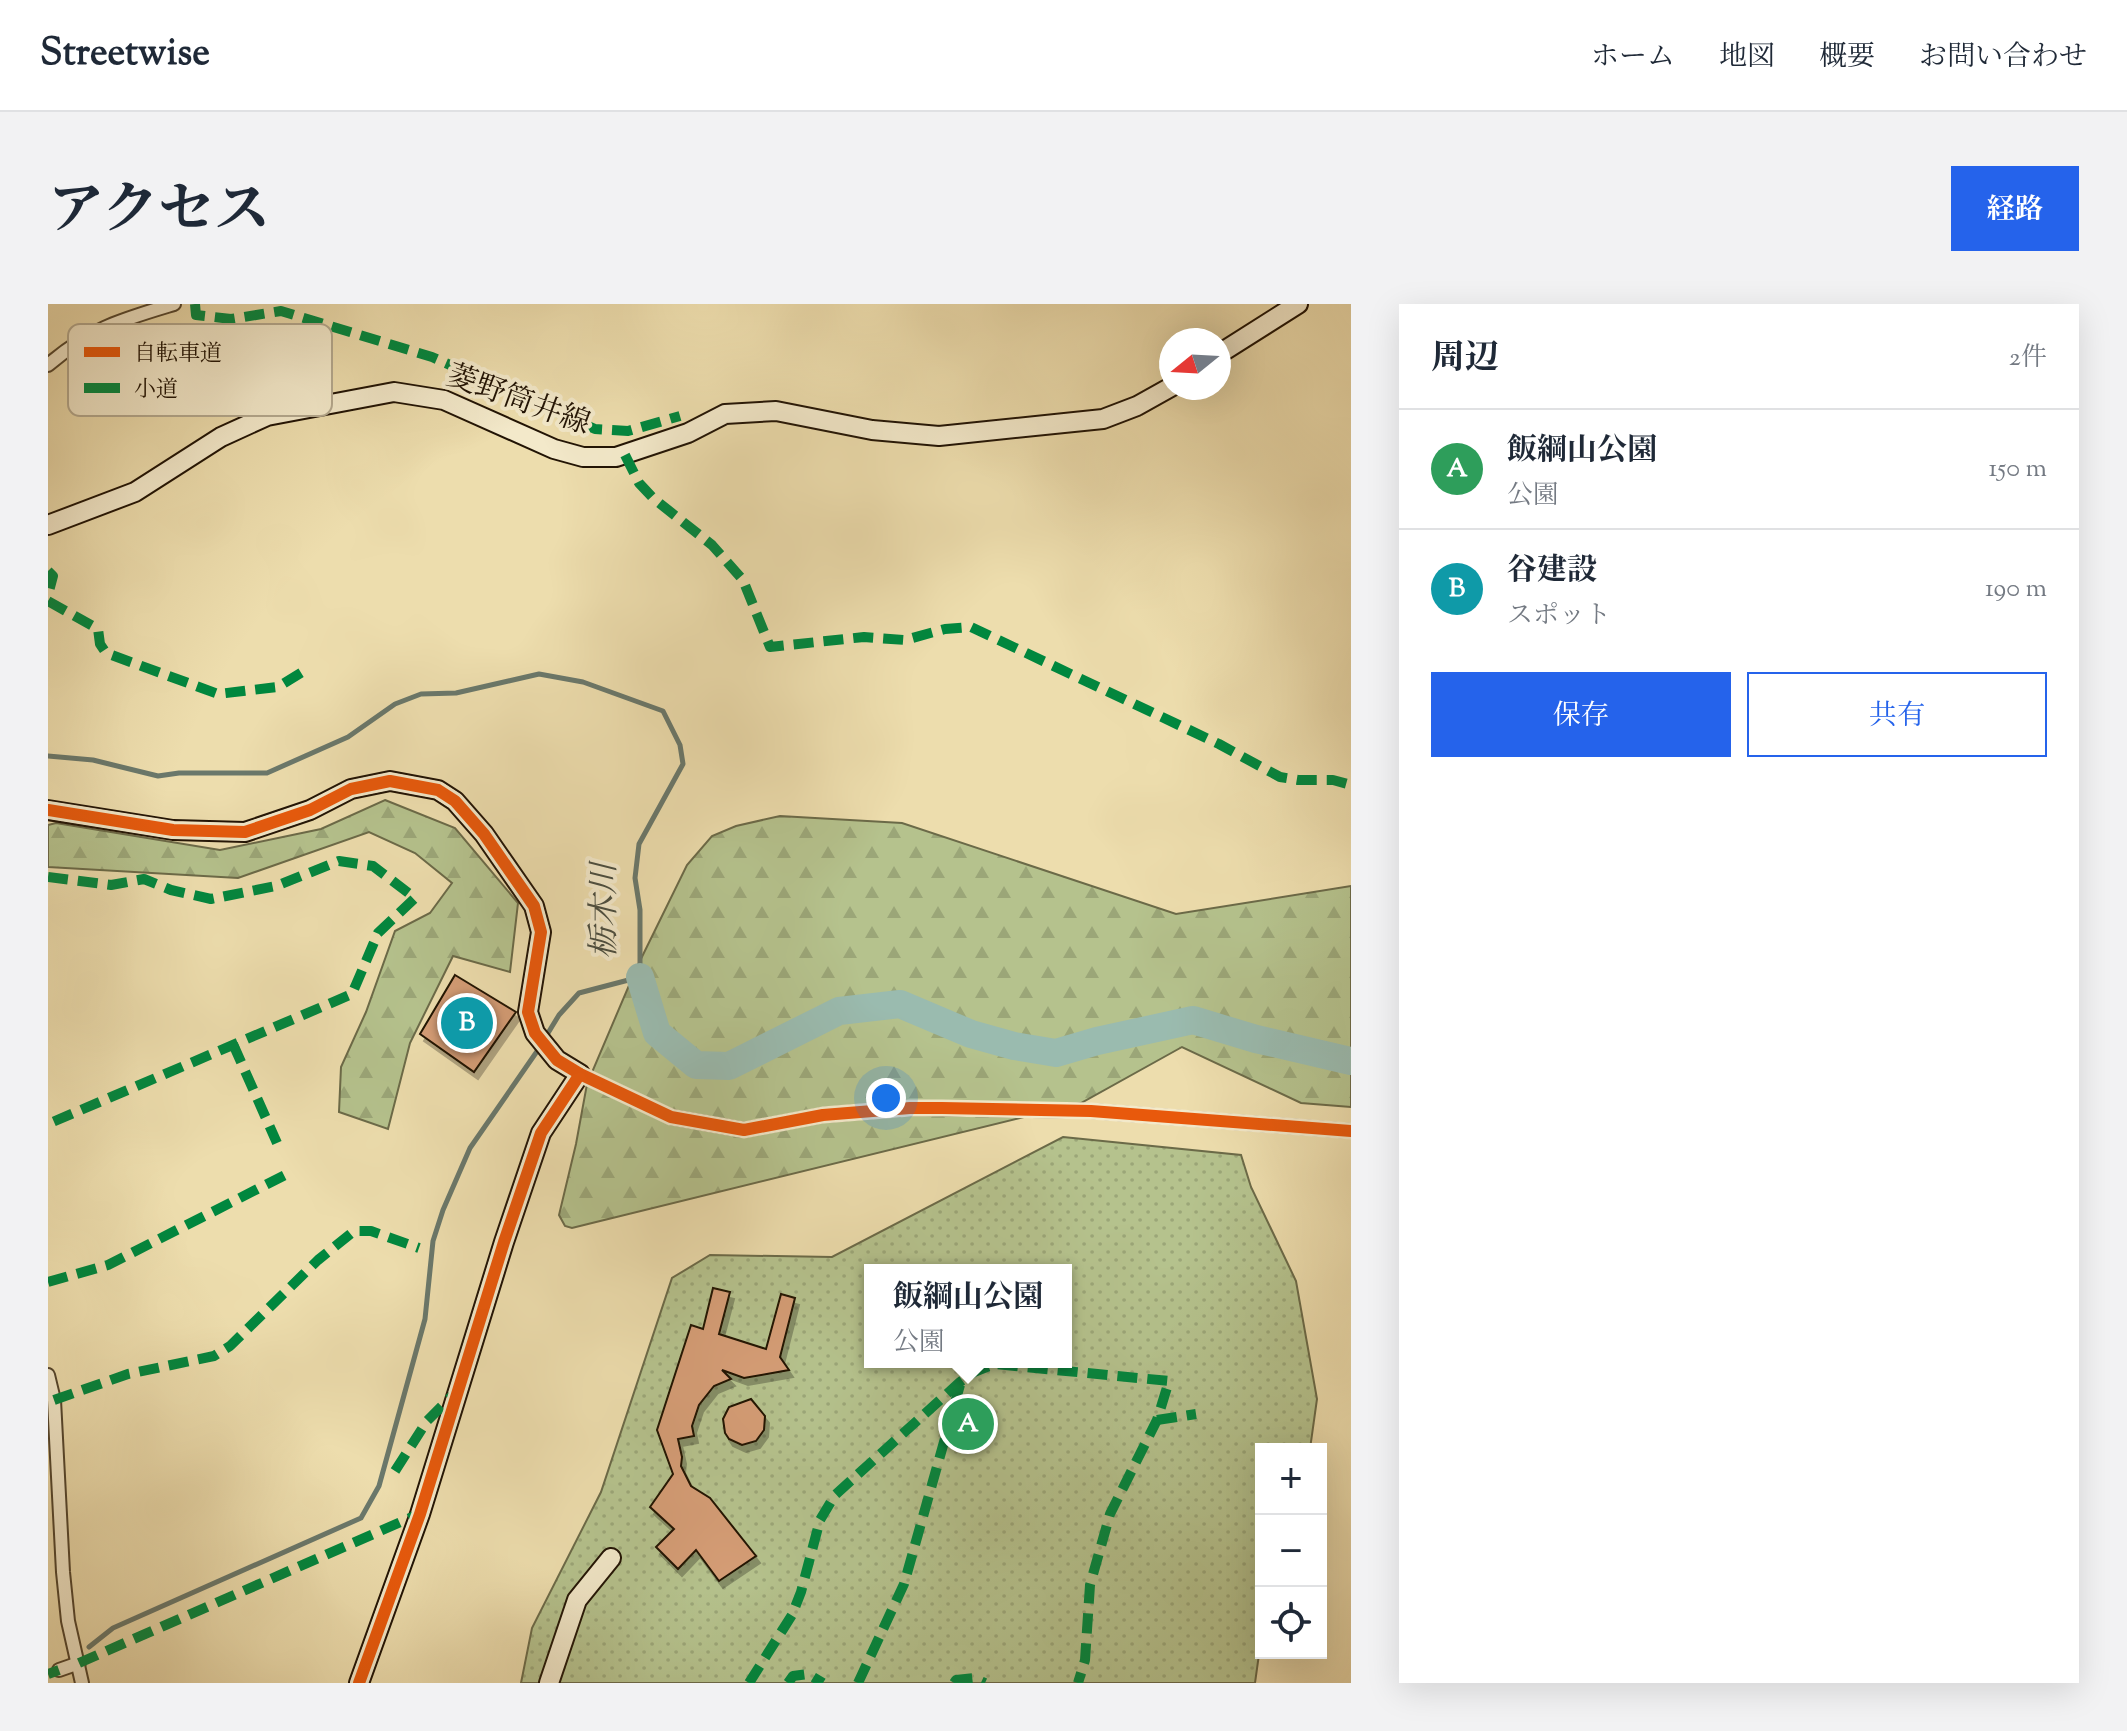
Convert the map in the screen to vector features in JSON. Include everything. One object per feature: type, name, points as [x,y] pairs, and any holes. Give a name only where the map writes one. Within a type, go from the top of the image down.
[{"type":"street","points":[[108,324],[174,304]]},
{"type":"street","points":[[1231,346],[1298,304]]},
{"type":"street","points":[[48,365],[68,348]]},
{"type":"street","name":"菱野筒井線","points":[[332,404],[394,392],[444,400],[554,449],[583,457],[616,457],[688,433],[725,414],[753,410],[776,411],[872,430],[939,436],[1103,419],[1159,394]]},
{"type":"street","name":"菱野筒井線","points":[[48,525],[135,492],[221,437],[267,416]]},
{"type":"street","points":[[48,810],[173,830],[245,832],[310,810],[351,789],[390,781],[438,790],[455,801],[484,834],[534,906],[541,932],[528,1012],[535,1033],[557,1060],[671,1117],[744,1130],[823,1115],[910,1108],[1091,1111],[1351,1131]]},
{"type":"street","points":[[359,1683],[420,1514],[537,1144],[580,1074]]},
{"type":"street","points":[[48,1375],[54,1400],[68,1621],[82,1683]]},
{"type":"street","points":[[549,1683],[577,1600],[611,1558]]},
{"type":"street","points":[[59,1670],[79,1663]]},
{"type":"green space","points":[[385,800],[455,828],[518,903],[510,972],[453,956],[410,1043],[388,1129],[339,1112],[341,1067],[366,1012],[395,931],[430,913],[452,883],[415,853],[369,832],[238,878],[48,867],[48,825],[56,823],[220,850],[321,829]]},
{"type":"green space","points":[[780,816],[902,823],[1176,914],[1351,886],[1351,1107],[1301,1103],[1182,1047],[1081,1103],[572,1228],[565,1226],[559,1215],[587,1084],[636,969],[687,865],[712,836],[736,826]]},
{"type":"green space","points":[[1063,1137],[1241,1155],[1251,1187],[1296,1281],[1317,1399],[1311,1443],[1255,1443],[1255,1659],[1258,1659],[1255,1683],[521,1683],[532,1628],[601,1492],[672,1278],[710,1255],[832,1257]]},
{"type":"building","points":[[455,975],[516,1012],[474,1072],[420,1034]]},
{"type":"building","points":[[713,1288],[730,1292],[719,1334],[766,1349],[781,1294],[795,1298],[780,1357],[789,1370],[744,1378],[722,1370],[731,1379],[714,1386],[699,1405],[692,1426],[694,1436],[678,1439],[681,1466],[691,1486],[710,1498],[756,1556],[719,1581],[696,1550],[678,1569],[656,1547],[674,1529],[650,1507],[673,1474],[657,1430],[691,1325],[703,1329]]},
{"type":"building","points":[[751,1399],[765,1416],[764,1430],[756,1441],[742,1445],[729,1439],[723,1419],[729,1407]]},
{"type":"waterway","name":"栃木川","points":[[48,756],[93,760],[158,776],[179,773],[267,773],[348,737],[395,704],[421,694],[456,693],[539,674],[583,682],[663,711],[680,745],[683,764],[639,844],[635,878],[640,910],[640,977],[579,993],[559,1015],[545,1038]]},
{"type":"waterway","name":"栃木川","points":[[640,977],[657,1033],[696,1065],[729,1066],[839,1011],[900,1004],[971,1034],[1056,1053],[1193,1020],[1256,1039],[1351,1061]]},
{"type":"waterway","points":[[89,1647],[113,1628],[361,1518],[379,1486],[425,1319],[433,1241],[443,1210],[470,1148],[540,1047]]},
{"type":"marked path","points":[[195,304],[196,315],[231,319],[281,311],[324,324]]},
{"type":"marked path","points":[[332,327],[432,357],[595,429],[628,431],[680,416]]},
{"type":"marked path","points":[[625,455],[639,483],[653,498],[712,545],[743,580],[770,647],[864,637],[905,640],[945,629],[971,627],[1219,744],[1280,777],[1333,780],[1351,785]]},
{"type":"marked path","points":[[48,571],[53,576],[48,595]]},
{"type":"marked path","points":[[48,601],[98,629],[100,644],[106,653],[218,694],[278,687],[309,668]]},
{"type":"marked path","points":[[48,877],[111,885],[144,879],[171,890],[211,899],[276,886],[339,861],[373,866],[415,898],[378,933],[352,994],[48,1124]]},
{"type":"marked path","points":[[233,1044],[277,1143]]},
{"type":"marked path","points":[[48,1282],[108,1265],[285,1175]]},
{"type":"marked path","points":[[54,1400],[128,1374],[214,1356],[230,1346],[318,1260],[354,1231],[371,1231],[419,1248]]},
{"type":"marked path","points":[[749,1683],[792,1615],[820,1520],[835,1495],[960,1382],[984,1368]]},
{"type":"marked path","points":[[1035,1368],[1169,1381],[1157,1420],[1110,1514],[1090,1585],[1085,1660],[1078,1683]]},
{"type":"marked path","points":[[858,1683],[904,1584],[960,1385]]},
{"type":"marked path","points":[[395,1471],[427,1421],[453,1395]]},
{"type":"marked path","points":[[1157,1420],[1196,1414]]},
{"type":"marked path","points":[[79,1663],[419,1514]]},
{"type":"marked path","points":[[48,1674],[59,1670]]},
{"type":"marked path","points":[[788,1683],[793,1676],[808,1674],[823,1683]]},
{"type":"marked path","points":[[954,1683],[956,1680],[974,1678],[985,1683]]},
{"type":"cycle path","points":[[48,810],[173,830],[245,832],[310,810],[351,789],[390,781],[438,790],[455,801],[484,834],[534,906],[541,932],[528,1012],[535,1033],[557,1060],[671,1117],[744,1130],[823,1115],[910,1108],[1091,1111],[1351,1131]]},
{"type":"cycle path","points":[[359,1683],[420,1514],[541,1133],[580,1074]]},
{"type":"place","name":"谷建設","points":[[467,1023]]},
{"type":"place","name":"飯綱山公園","points":[[968,1424]]}]
